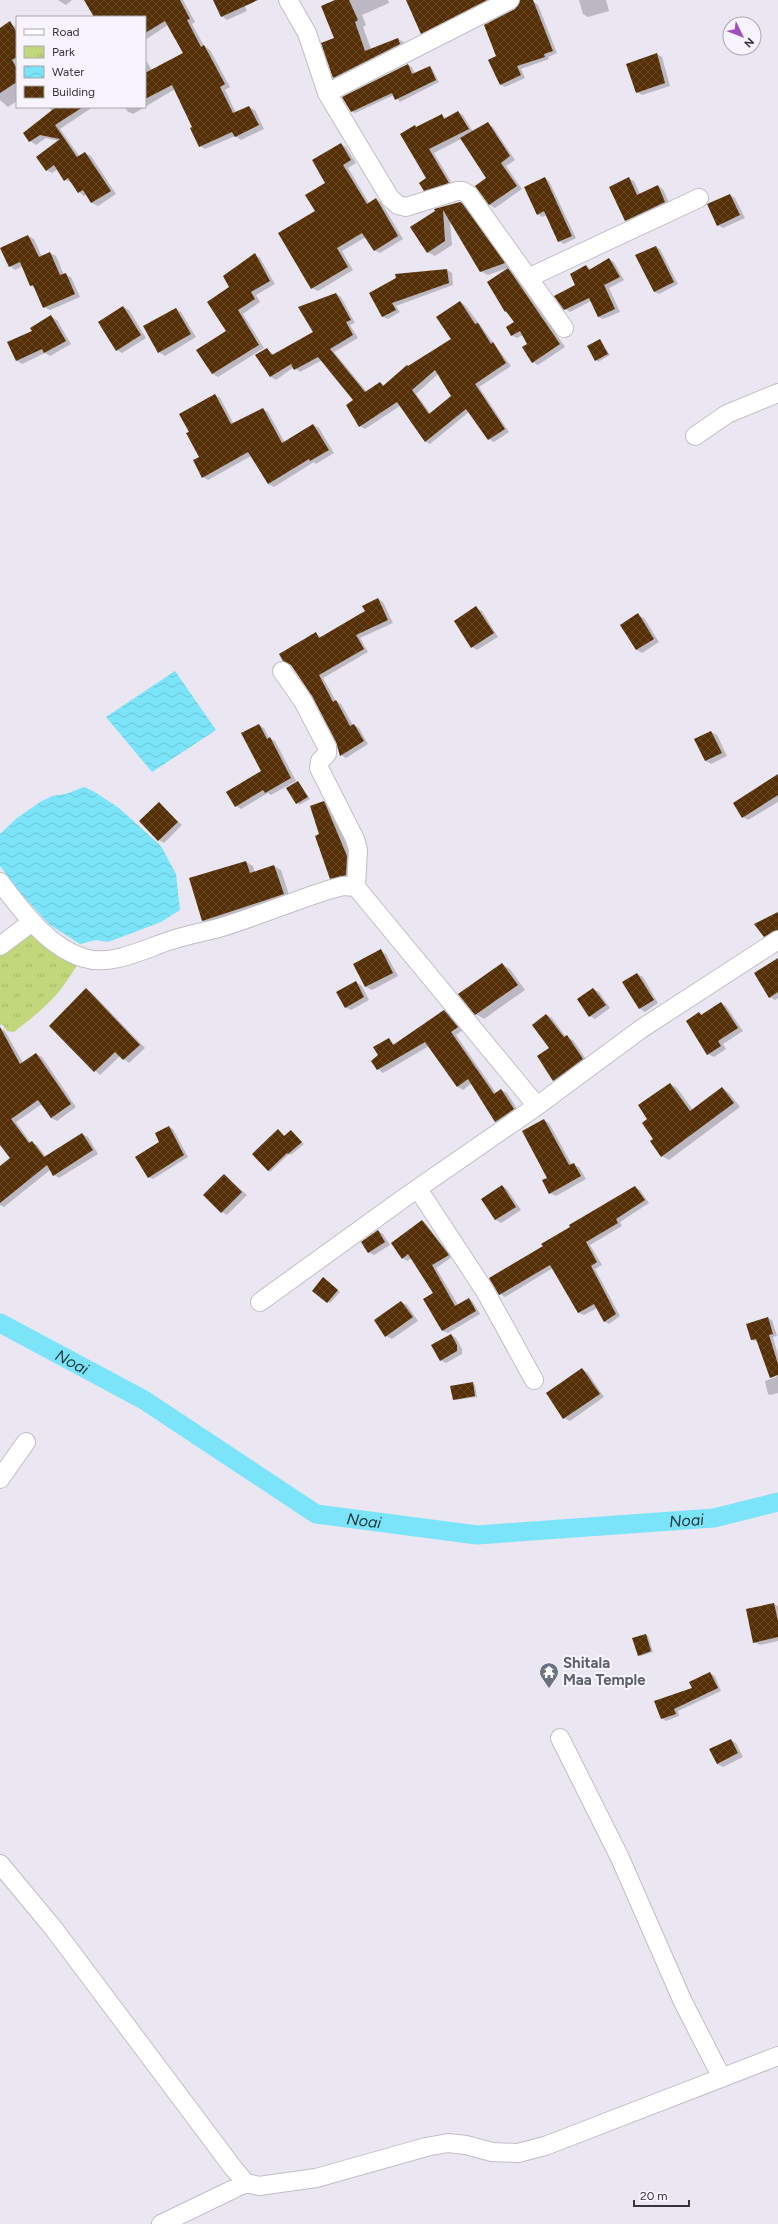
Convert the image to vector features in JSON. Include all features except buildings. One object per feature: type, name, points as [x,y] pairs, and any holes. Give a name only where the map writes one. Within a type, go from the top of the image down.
[{"type":"street","points":[[288,0],[307,33],[327,93],[390,198],[398,205],[406,207],[457,191],[463,191],[469,195],[564,328]]},
{"type":"street","points":[[327,93],[510,0]]},
{"type":"street","points":[[528,278],[699,198]]},
{"type":"street","points":[[695,436],[727,414],[778,392]]},
{"type":"street","points":[[282,671],[303,701],[327,747],[327,754],[320,761],[319,768],[355,838],[358,850],[356,887],[537,1106]]},
{"type":"street","points":[[0,882],[32,922],[56,943],[83,958],[108,960],[219,928],[328,890],[343,886],[356,887]]},
{"type":"street","points":[[0,946],[32,922]]},
{"type":"street","points":[[260,1302],[537,1106],[641,1029],[778,940]]},
{"type":"street","points":[[418,1189],[485,1291],[534,1380]]},
{"type":"street","points":[[0,1479],[26,1442]]},
{"type":"street","points":[[560,1738],[620,1858],[683,2002],[722,2078]]},
{"type":"street","points":[[0,1864],[54,1929],[234,2169],[246,2182],[259,2186],[316,2178],[426,2147],[448,2143],[466,2145],[492,2152],[518,2153],[545,2146],[778,2056]]},
{"type":"street","points":[[161,2224],[246,2182]]},
{"type":"green space","points":[[33,931],[77,965],[70,977],[49,1002],[14,1032],[7,1031],[2,1024],[0,1025],[0,953]]},
{"type":"water","points":[[175,671],[216,730],[152,772],[106,717]]},
{"type":"water","points":[[84,787],[93,791],[119,808],[161,846],[176,874],[180,910],[161,922],[108,942],[96,940],[80,944],[50,925],[20,893],[0,866],[0,834],[17,818],[40,802],[52,796],[66,794]]},
{"type":"waterway","name":"Noai","points":[[0,1323],[144,1400],[316,1514],[477,1535],[714,1518],[778,1502]]},
{"type":"place","name":"Shitala Maa Temple","points":[[549,1689]]}]
